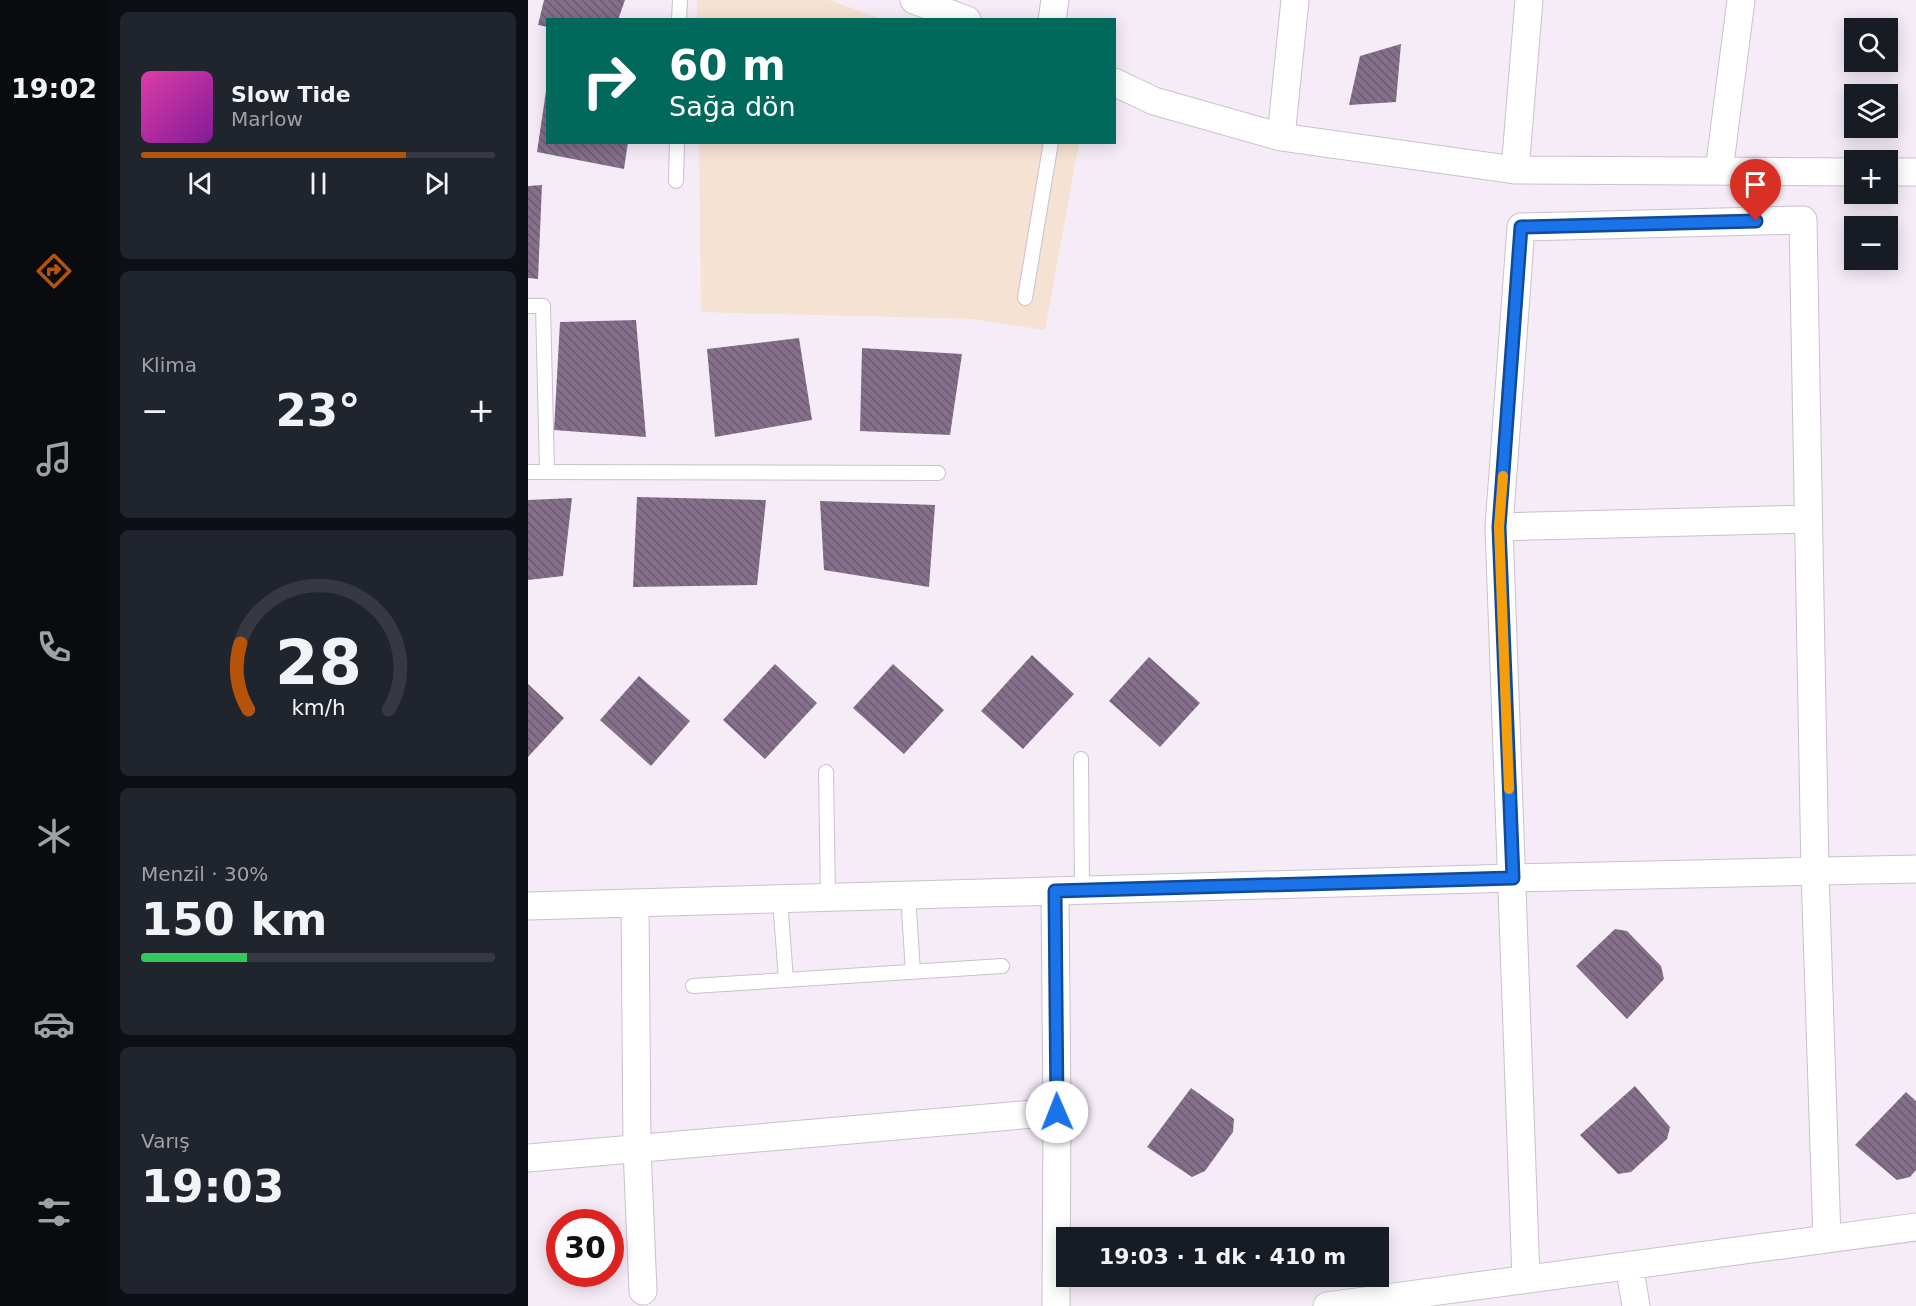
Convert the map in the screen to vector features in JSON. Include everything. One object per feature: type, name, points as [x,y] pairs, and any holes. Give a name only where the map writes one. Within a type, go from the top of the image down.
[{"type":"street","points":[[914,0],[962,18]]},
{"type":"street","points":[[1052,18],[1055,0]]},
{"type":"street","points":[[1281,137],[1295,0]]},
{"type":"street","points":[[1515,170],[1529,0]]},
{"type":"street","points":[[1719,171],[1741,0]]},
{"type":"street","points":[[1116,83],[1154,101],[1281,137],[1515,170],[1844,172]]},
{"type":"street","points":[[1898,172],[1916,172]]},
{"type":"street","points":[[1526,1279],[1499,527],[1521,227],[1803,220],[1815,871],[1827,1239]]},
{"type":"street","points":[[1499,527],[1808,519]]},
{"type":"street","points":[[528,906],[1916,869]]},
{"type":"street","points":[[1056,1306],[1057,1112],[1068,891]]},
{"type":"street","points":[[635,903],[637,1149],[643,1291]]},
{"type":"street","points":[[528,1158],[1057,1112]]},
{"type":"street","points":[[1327,1306],[1916,1227]]},
{"type":"street","points":[[1629,1265],[1636,1306]]},
{"type":"lane","points":[[679,18],[680,0]]},
{"type":"lane","points":[[676,181],[677,144]]},
{"type":"lane","points":[[1024,298],[1051,144]]},
{"type":"lane","points":[[528,306],[543,306],[547,472]]},
{"type":"lane","points":[[528,472],[938,473]]},
{"type":"lane","points":[[1068,891],[1081,759]]},
{"type":"lane","points":[[826,772],[828,897]]},
{"type":"lane","points":[[908,895],[913,972]]},
{"type":"lane","points":[[780,899],[786,980]]},
{"type":"lane","points":[[693,986],[1002,966]]},
{"type":"shaded area","points":[[697,0],[829,0],[879,18],[697,18]]},
{"type":"shaded area","points":[[699,144],[1079,144],[1045,330],[972,319],[701,312]]},
{"type":"building","points":[[544,0],[625,0],[619,18],[546,18],[546,27],[538,25]]},
{"type":"building","points":[[1401,44],[1396,102],[1349,105],[1360,56]]},
{"type":"building","points":[[546,91],[546,144],[628,144],[624,169],[537,152]]},
{"type":"building","points":[[542,185],[538,279],[528,278],[528,186]]},
{"type":"building","points":[[636,320],[646,437],[554,430],[560,322]]},
{"type":"building","points":[[799,338],[812,420],[715,437],[707,349]]},
{"type":"building","points":[[862,348],[962,354],[950,435],[860,431]]},
{"type":"building","points":[[637,497],[766,500],[757,585],[633,587]]},
{"type":"building","points":[[572,498],[563,576],[528,580],[528,500]]},
{"type":"building","points":[[820,501],[935,505],[929,587],[824,570]]},
{"type":"building","points":[[1032,655],[1074,694],[1023,749],[981,711]]},
{"type":"building","points":[[1149,657],[1200,703],[1160,747],[1109,701]]},
{"type":"building","points":[[775,664],[817,703],[765,759],[723,720]]},
{"type":"building","points":[[893,664],[944,710],[904,754],[853,708]]},
{"type":"building","points":[[639,676],[690,721],[651,766],[600,720]]},
{"type":"building","points":[[528,684],[564,718],[528,757]]},
{"type":"building","points":[[1615,929],[1627,931],[1661,966],[1664,979],[1627,1019],[1576,966]]},
{"type":"building","points":[[1635,1086],[1670,1127],[1667,1139],[1631,1172],[1618,1174],[1580,1135]]},
{"type":"building","points":[[1191,1088],[1234,1119],[1233,1132],[1205,1171],[1192,1177],[1147,1147]]},
{"type":"building","points":[[1906,1092],[1916,1101],[1916,1170],[1910,1177],[1897,1180],[1855,1145]]},
{"type":"slow traffic","points":[[1503,476],[1499,527],[1509,789]]},
{"type":"route","points":[[1057,1112],[1055,891],[1513,878],[1499,527],[1521,227],[1756,221]]}]
